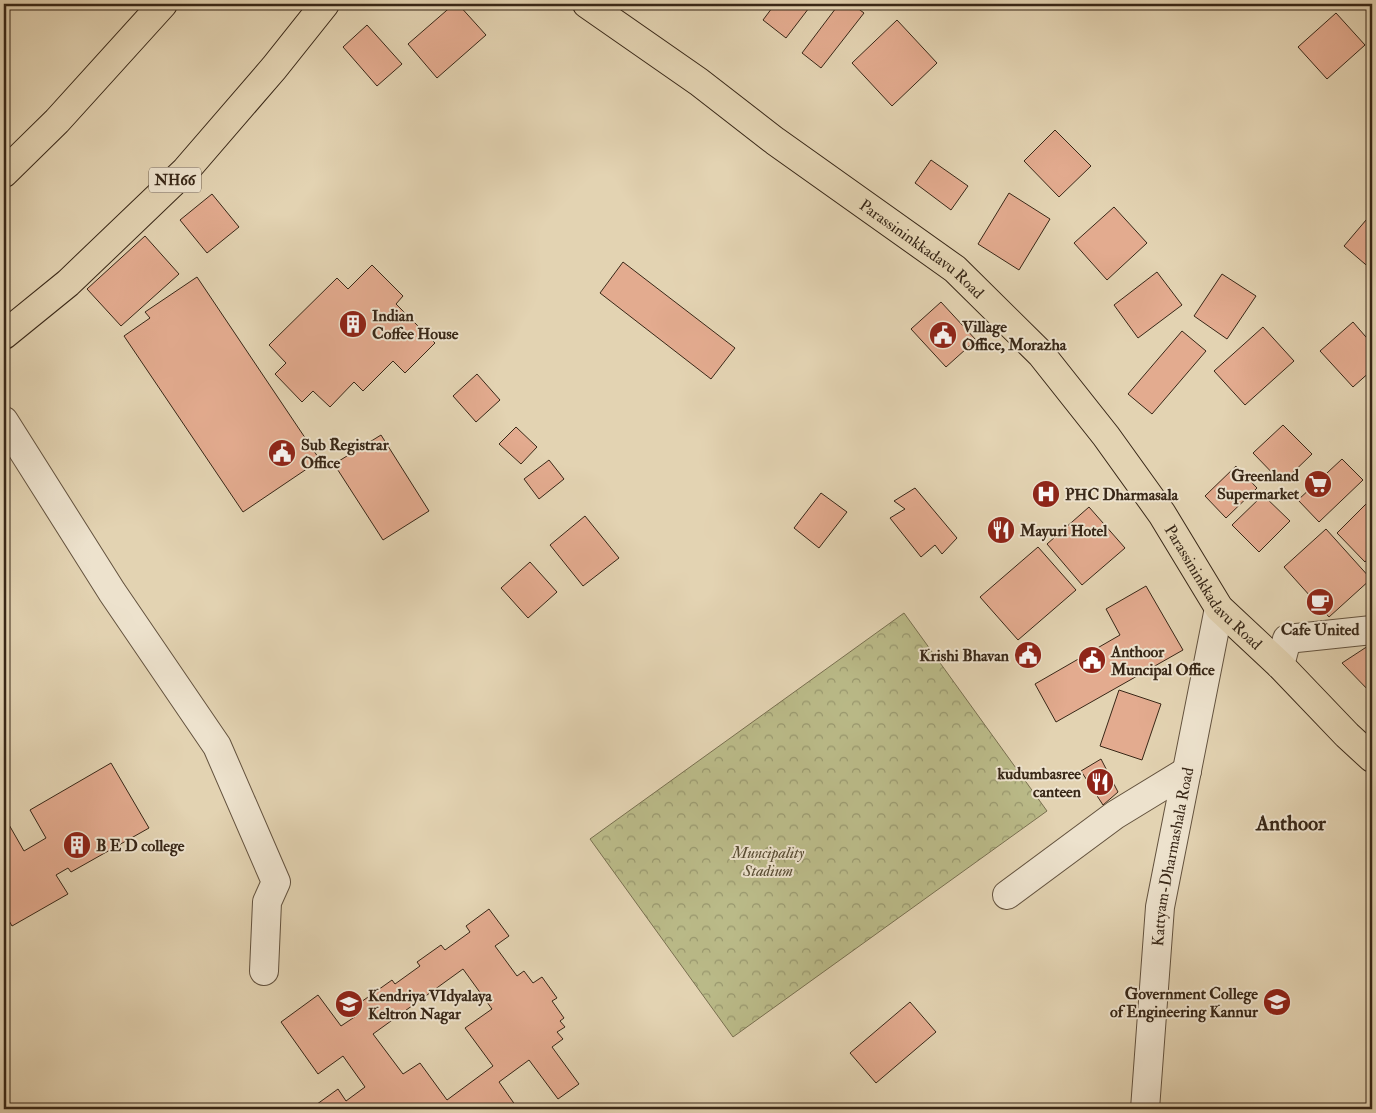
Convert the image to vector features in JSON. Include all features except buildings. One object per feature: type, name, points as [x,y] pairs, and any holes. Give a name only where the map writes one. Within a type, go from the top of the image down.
[{"type":"main road","points":[[4,173],[58,121],[163,4]]},
{"type":"main road","name":"NH66","points":[[4,335],[68,282],[186,170],[274,68],[325,4]]},
{"type":"main road","name":"Parassininkkadavu Road","points":[[587,4],[692,76],[775,141],[955,269],[1041,354],[1100,428],[1162,514],[1219,608],[1280,665],[1347,736],[1372,758]]},
{"type":"street","points":[[4,421],[112,592],[217,746],[276,882],[267,902],[264,971]]},
{"type":"street","name":"Kattyam-Dharmashala Road","points":[[1145,1109],[1160,907],[1219,608]]},
{"type":"street","points":[[1280,665],[1287,639],[1372,630]]},
{"type":"street","points":[[1007,894],[1115,816],[1187,771]]},
{"type":"green space","name":"Muncipality Stadium","points":[[904,613],[1047,811],[733,1037],[590,839]]},
{"type":"place","name":"Indian Coffee House","points":[[353,324]]},
{"type":"place","name":"Village Office, Morazha","points":[[943,335]]},
{"type":"place","name":"Sub Registrar Office","points":[[282,453]]},
{"type":"place","name":"Greenland Supermarket","points":[[1318,484]]},
{"type":"place","name":"PHC Dharmasala","points":[[1046,494]]},
{"type":"place","name":"Mayuri Hotel","points":[[1001,530]]},
{"type":"place","name":"Cafe United","points":[[1320,602]]},
{"type":"place","name":"Krishi Bhavan","points":[[1028,655]]},
{"type":"place","name":"Anthoor Muncipal Office","points":[[1092,660]]},
{"type":"place","name":"kudumbasree canteen","points":[[1100,782]]},
{"type":"place","name":"B E D college","points":[[77,845]]},
{"type":"place","name":"Government College of Engineering Kannur","points":[[1277,1002]]},
{"type":"place","name":"Kendriya VIdyalaya Keltron Nagar","points":[[349,1004]]},
{"type":"district","name":"Anthoor","points":[[1291,823]]}]
